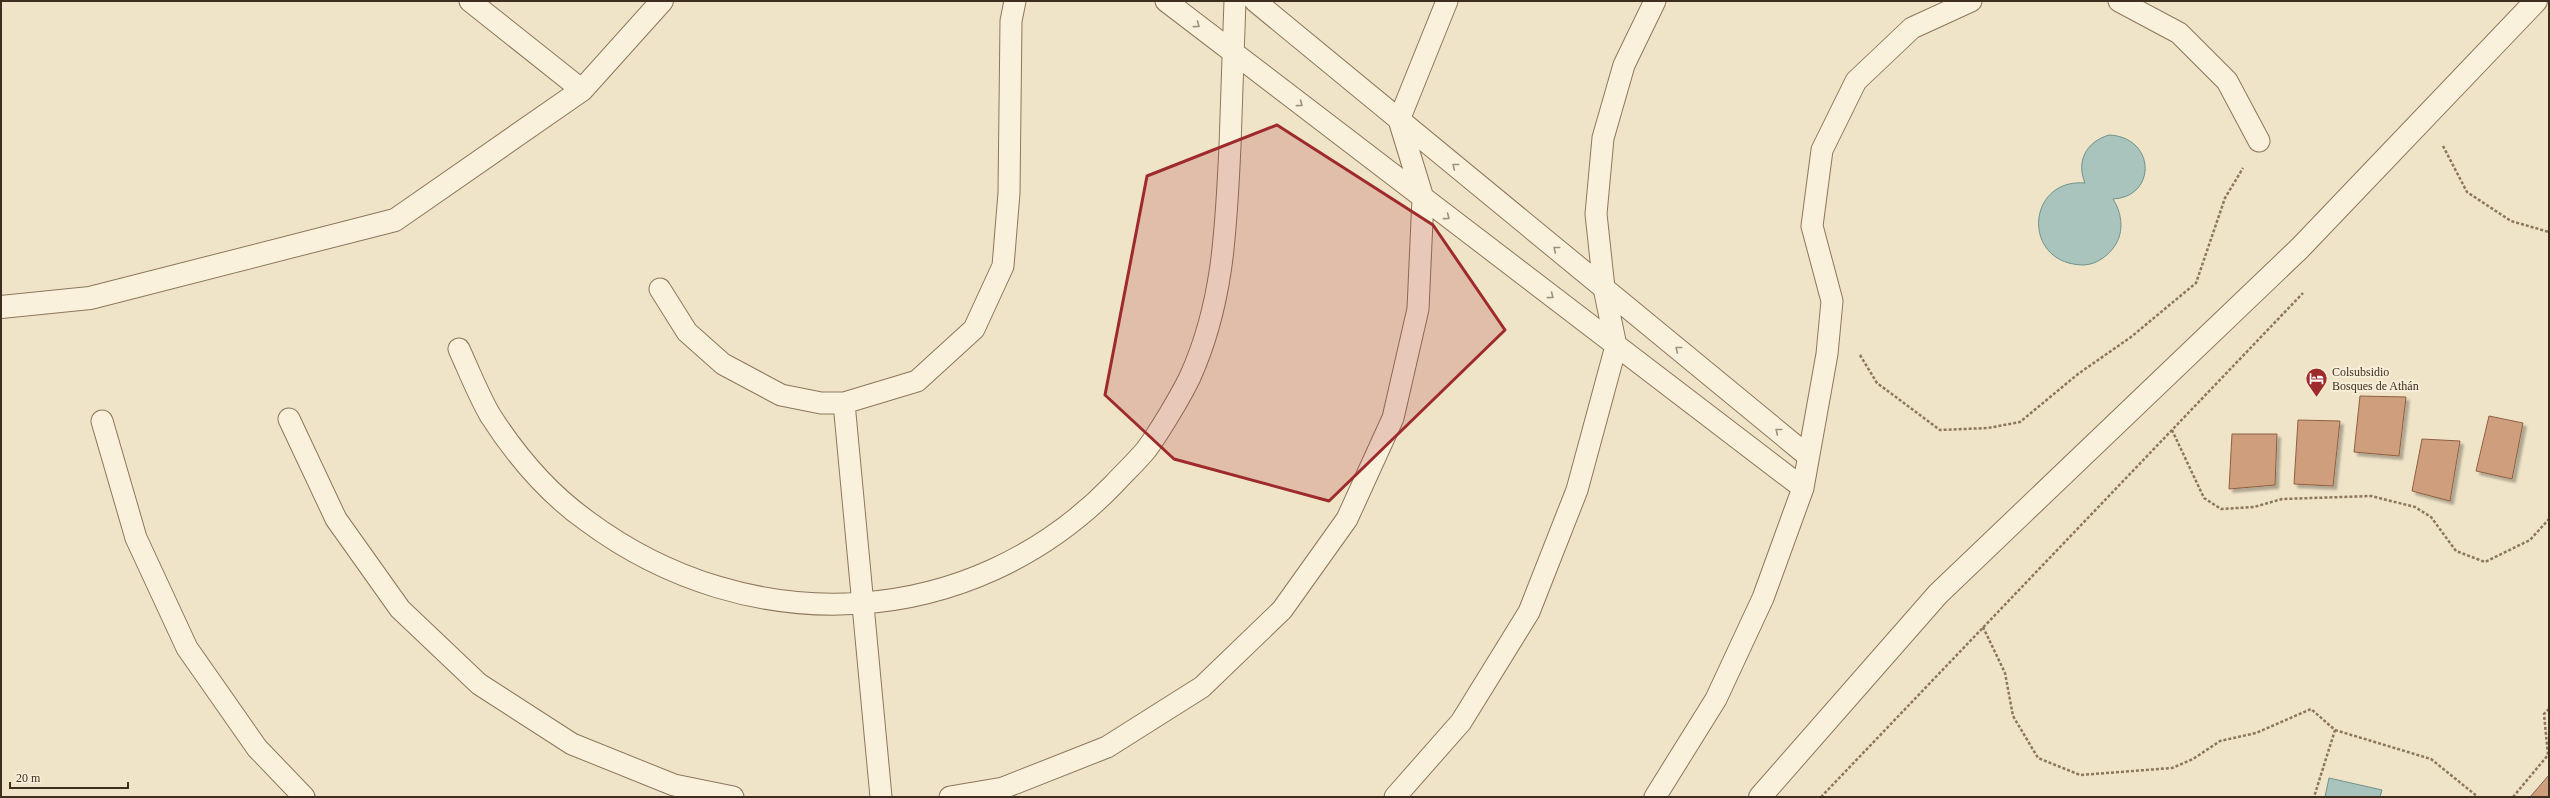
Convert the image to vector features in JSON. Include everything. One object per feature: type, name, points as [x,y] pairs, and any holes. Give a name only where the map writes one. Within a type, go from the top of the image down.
[{"type":"street","points":[[1,307],[90,298],[395,220],[582,90],[662,1]]},
{"type":"street","points":[[1760,797],[1938,594],[2300,248],[2536,1]]},
{"type":"lane","points":[[470,1],[582,90]]},
{"type":"lane","points":[[660,289],[687,332],[723,364],[781,395],[821,403],[844,403],[917,381],[974,330],[1002,266],[1009,193],[1011,21],[1015,1]]},
{"type":"lane","points":[[1166,1],[1803,488]]},
{"type":"lane","points":[[459,349],[490,414],[532,472],[585,520],[646,560],[712,587],[782,602],[863,604],[938,591],[1017,559],[1087,512],[1145,451],[1190,379],[1217,299],[1227,215],[1235,1]]},
{"type":"lane","points":[[1255,1],[1808,456]]},
{"type":"lane","points":[[950,797],[1003,788],[1107,747],[1202,687],[1282,610],[1347,520],[1393,418],[1418,309],[1423,198],[1399,120],[1447,1]]},
{"type":"lane","points":[[1395,797],[1461,722],[1530,612],[1577,490],[1616,346],[1604,288],[1596,214],[1603,138],[1624,65],[1655,1]]},
{"type":"lane","points":[[1655,797],[1716,699],[1762,598],[1803,488],[1827,354],[1832,301],[1812,226],[1822,150],[1856,81],[1912,28],[1971,1]]},
{"type":"lane","points":[[2118,1],[2179,33],[2227,81],[2259,141]]},
{"type":"lane","points":[[844,403],[881,797]]},
{"type":"lane","points":[[289,419],[336,519],[400,609],[479,684],[572,744],[674,785],[733,797]]},
{"type":"lane","points":[[102,421],[136,538],[187,648],[257,748],[304,797]]},
{"type":"path","points":[[1858,352],[1877,383],[1940,430],[1988,428],[2020,422],[2078,374],[2131,337],[2196,283],[2225,198],[2259,141]]},
{"type":"path","points":[[2438,152],[2448,141]]},
{"type":"path","points":[[2443,146],[2467,192],[2511,222],[2549,232]]},
{"type":"path","points":[[1821,797],[2307,288]]},
{"type":"path","points":[[2172,430],[2204,498],[2221,509],[2254,507],[2282,499],[2370,496],[2415,507],[2431,517],[2456,551],[2485,562],[2530,540],[2549,519]]},
{"type":"path","points":[[1983,627],[2005,673],[2013,716],[2038,758],[2080,775],[2172,768],[2193,759],[2220,741],[2256,733],[2311,709],[2335,730],[2431,759],[2478,797]]},
{"type":"path","points":[[2513,797],[2548,755],[2544,714],[2549,708]]},
{"type":"path","points":[[2314,797],[2335,730]]},
{"type":"highlighted area","points":[[1277,125],[1433,225],[1505,330],[1329,501],[1174,459],[1105,395],[1147,176]]},
{"type":"water","points":[[2109,135],[2124,138],[2136,146],[2143,156],[2145,167],[2143,178],[2138,188],[2127,196],[2113,199],[2120,214],[2121,226],[2117,242],[2111,251],[2103,258],[2088,265],[2063,261],[2049,251],[2041,237],[2039,222],[2042,206],[2051,194],[2065,185],[2085,183],[2082,167],[2085,153],[2094,142]]},
{"type":"water","points":[[2329,778],[2382,790],[2380,797],[2325,797]]},
{"type":"building","points":[[2360,396],[2406,397],[2399,456],[2354,452]]},
{"type":"building","points":[[2489,416],[2523,423],[2512,479],[2476,471]]},
{"type":"building","points":[[2298,420],[2340,421],[2333,486],[2294,484]]},
{"type":"building","points":[[2232,434],[2277,434],[2275,485],[2229,489]]},
{"type":"building","points":[[2422,439],[2460,441],[2450,501],[2412,491]]},
{"type":"building","points":[[2549,775],[2549,797],[2530,797]]},
{"type":"place","name":"Colsubsidio Bosques de Athán","points":[[2317,398]]}]
